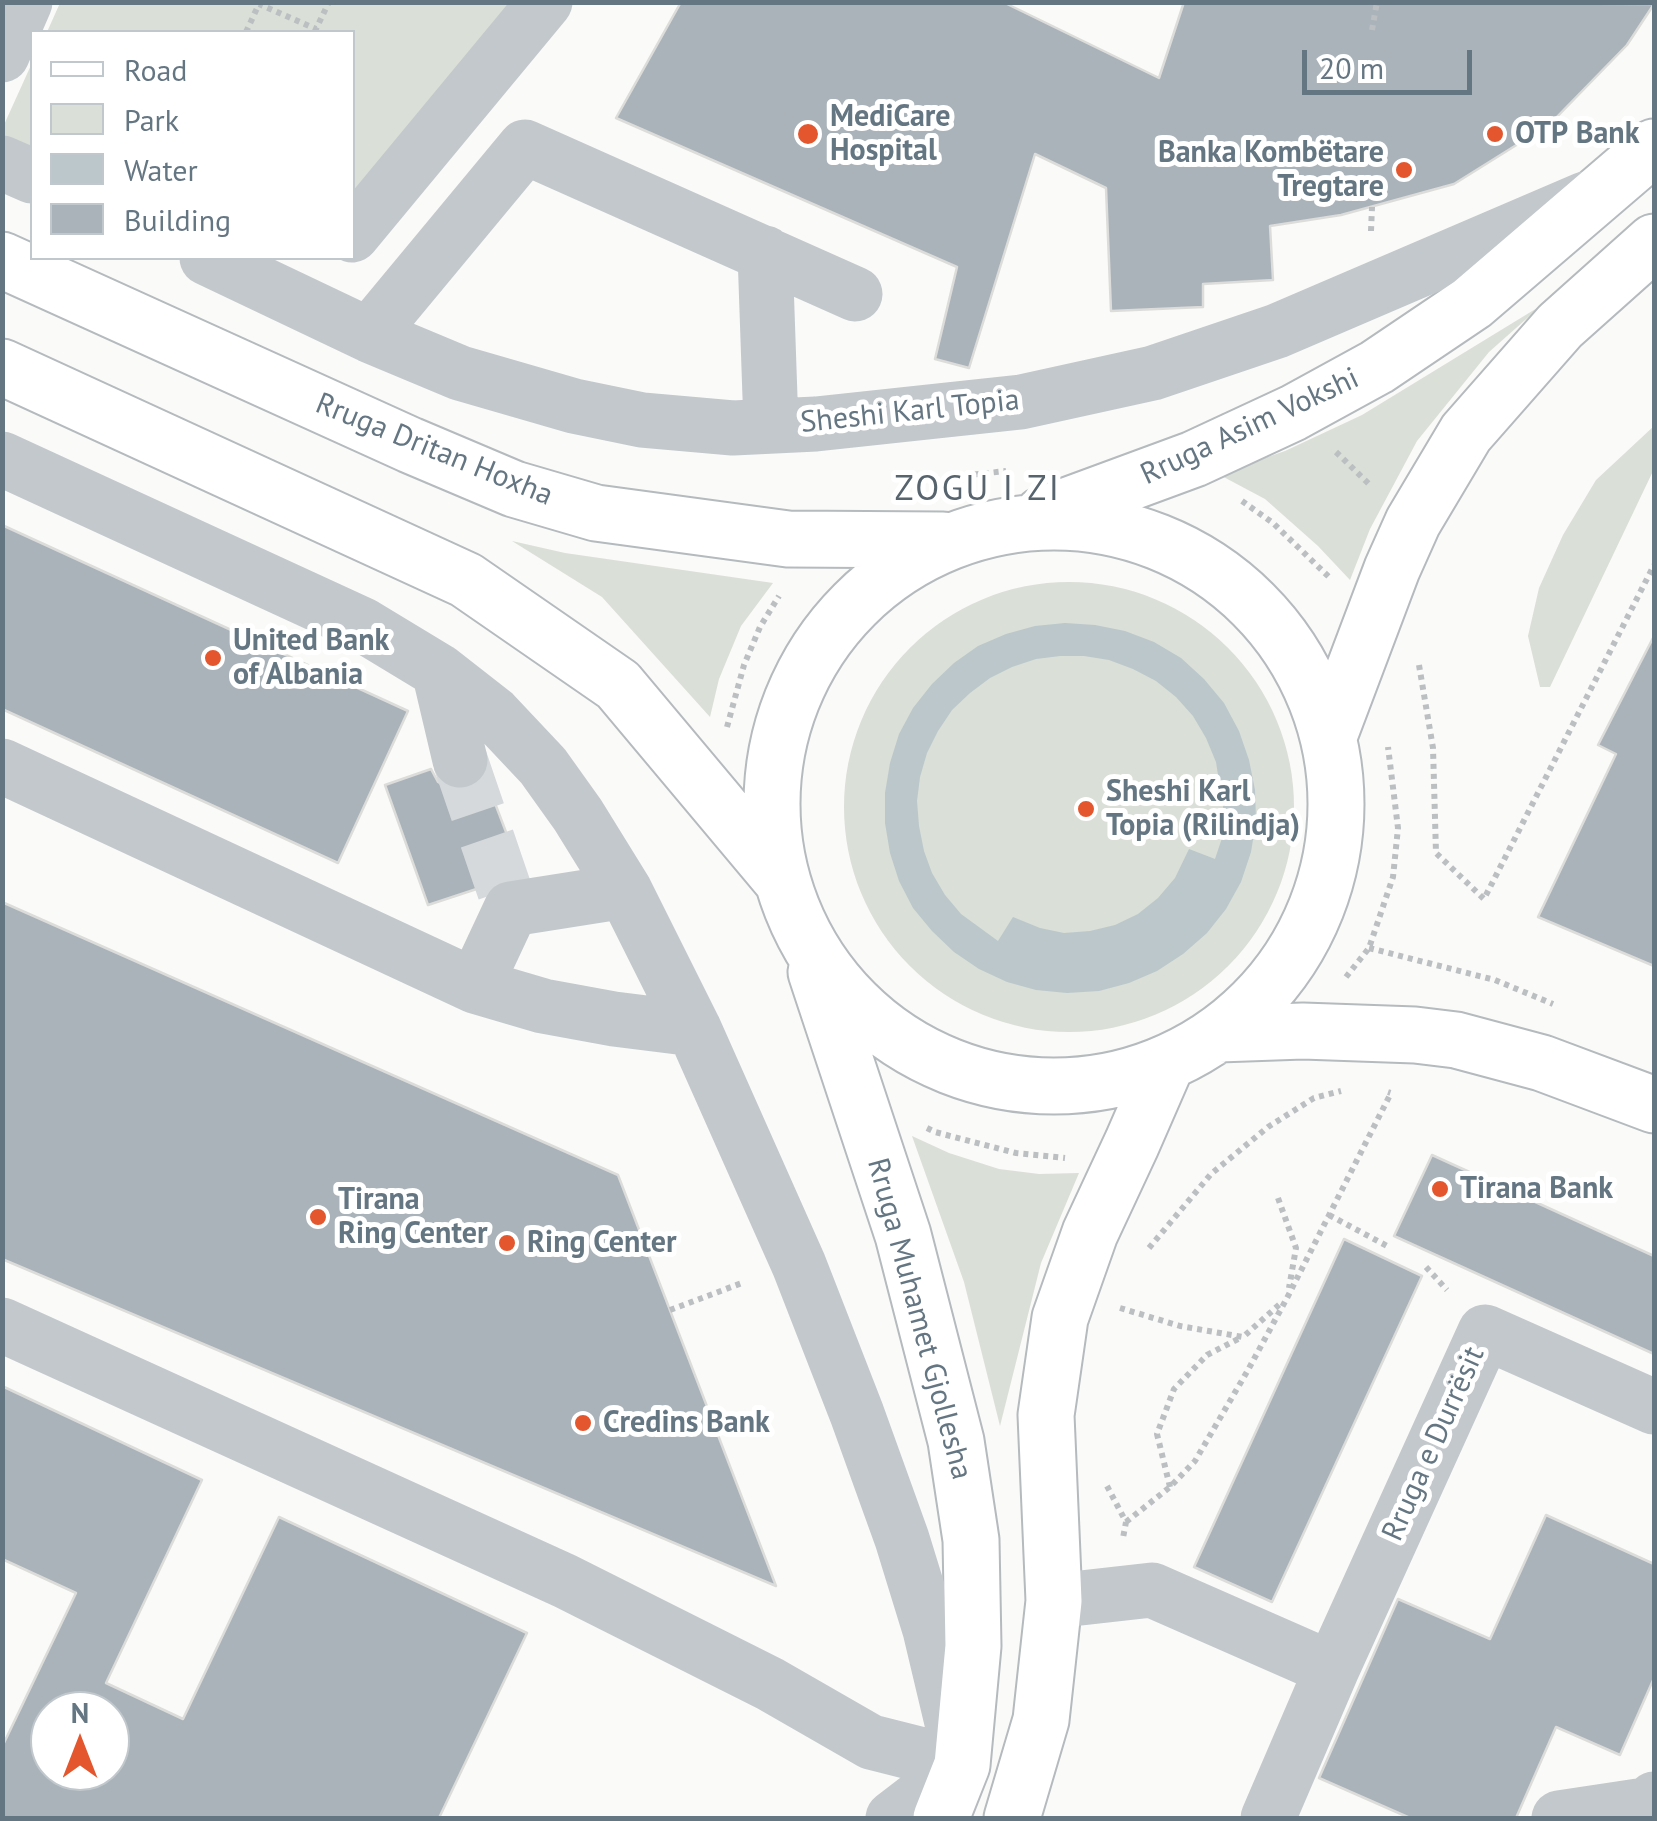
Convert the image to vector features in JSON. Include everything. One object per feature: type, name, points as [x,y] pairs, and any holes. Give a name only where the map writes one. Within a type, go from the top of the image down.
[{"type":"main road","name":"Rruga Asim Vokshi","points":[[1015,524],[1194,458],[1293,414],[1360,376],[1472,303],[1654,147]]},
{"type":"main road","points":[[1329,736],[1413,522],[1466,433],[1560,326],[1654,242]]},
{"type":"main road","name":"Rruga Dritan Hoxha","points":[[2,260],[514,490],[596,513],[788,539],[952,540]]},
{"type":"main road","points":[[2,367],[466,580],[618,685],[779,877]]},
{"type":"main road","points":[[1084,523],[1152,538],[1213,570],[1266,615],[1305,672],[1329,736],[1336,770],[1338,805],[1330,870],[1306,933],[1269,989],[1220,1034],[1166,1065],[1100,1084],[1031,1086],[964,1073],[902,1044],[848,1001],[807,946],[779,877],[770,810],[777,741],[800,676],[839,619],[890,573],[952,540],[1015,524],[1084,523]]},
{"type":"main road","name":"Rruga Muhamet Gjollesha","points":[[807,946],[903,1236],[956,1441],[971,1540],[973,1646],[962,1765],[941,1818]]},
{"type":"main road","points":[[1220,1034],[1303,1031],[1456,1040],[1542,1063],[1654,1105]]},
{"type":"main road","points":[[1012,1818],[1041,1720],[1054,1602],[1046,1415],[1060,1318],[1090,1233],[1166,1065]]},
{"type":"street","points":[[2,55],[25,2]]},
{"type":"street","points":[[355,231],[545,2]]},
{"type":"street","points":[[369,335],[525,147],[854,294]]},
{"type":"street","points":[[2,162],[30,175]]},
{"type":"street","name":"Sheshi Karl Topia","points":[[211,260],[369,335],[460,373],[574,406],[642,420],[733,428],[816,424],[1022,402],[1153,373],[1277,331],[1606,190]]},
{"type":"street","points":[[766,253],[771,426]]},
{"type":"street","points":[[299,300],[332,260]]},
{"type":"street","points":[[2,459],[363,624],[439,670],[494,714],[543,766],[625,891],[694,1029],[799,1266],[902,1538],[930,1630],[962,1765]]},
{"type":"street","points":[[439,670],[460,760]]},
{"type":"street","points":[[2,766],[475,986],[543,1006],[694,1029]]},
{"type":"street","points":[[475,986],[511,909],[625,891]]},
{"type":"street","points":[[2,1325],[564,1581],[770,1684],[871,1742],[962,1765]]},
{"type":"street","name":"Rruga e Durrësit","points":[[1332,1669],[1485,1332],[1654,1407]]},
{"type":"street","points":[[1054,1602],[1152,1590],[1332,1669],[1276,1816]]},
{"type":"street","points":[[893,1818],[962,1765]]},
{"type":"street","points":[[1560,1818],[1652,1804],[1654,1799]]},
{"type":"path","points":[[247,30],[257,3],[316,29],[329,2]]},
{"type":"path","points":[[1372,30],[1377,2]]},
{"type":"path","points":[[1324,441],[1379,492]]},
{"type":"path","points":[[921,486],[936,479]]},
{"type":"path","points":[[721,807],[725,732],[744,665],[760,628],[792,574],[822,539]]},
{"type":"path","points":[[1416,652],[1433,748],[1436,852],[1484,898],[1654,565]]},
{"type":"path","points":[[1303,1031],[1369,948]]},
{"type":"path","points":[[1146,1252],[1211,1174],[1268,1126],[1314,1098],[1349,1089]]},
{"type":"path","points":[[856,1092],[935,1132],[1016,1153],[1072,1158],[1132,1144]]},
{"type":"path","points":[[1126,1522],[1195,1461],[1287,1298],[1391,1093],[1377,1092]]},
{"type":"path","points":[[1170,1487],[1156,1434],[1174,1389],[1207,1354],[1243,1337],[1287,1298],[1296,1248],[1278,1198]]},
{"type":"path","points":[[1329,1215],[1389,1247]]},
{"type":"path","points":[[670,1310],[742,1283]]},
{"type":"path","points":[[1113,1306],[1180,1326],[1243,1337]]},
{"type":"path","points":[[1107,1486],[1126,1522],[1114,1594]]},
{"type":"green space","points":[[517,2],[355,206],[355,30],[48,30],[60,3]]},
{"type":"green space","points":[[30,67],[30,153],[3,141],[3,127]]},
{"type":"green space","points":[[1542,305],[1489,352],[1417,441],[1370,529],[1350,580],[1265,499],[1218,474],[1285,451],[1362,415]]},
{"type":"green space","points":[[1654,426],[1654,469],[1550,687],[1540,687],[1528,636],[1539,588],[1563,535],[1596,480]]},
{"type":"green space","points":[[512,541],[565,553],[773,583],[741,626],[719,679],[710,717],[602,597]]},
{"type":"green space","points":[[1069,582],[1113,586],[1155,599],[1194,620],[1228,648],[1256,682],[1277,721],[1290,763],[1294,807],[1290,851],[1277,893],[1256,932],[1228,966],[1194,994],[1155,1015],[1113,1028],[1069,1032],[1025,1028],[983,1015],[944,994],[910,966],[882,932],[861,893],[848,851],[844,807],[848,763],[861,721],[882,682],[910,648],[944,620],[983,599],[1025,586]]},
{"type":"green space","points":[[912,1136],[999,1169],[1079,1173],[1041,1263],[1000,1426],[964,1282]]},
{"type":"water","points":[[1065,623],[1125,631],[1181,658],[1224,703],[1239,731],[1255,790],[1251,852],[1226,909],[1207,933],[1157,971],[1099,991],[1036,990],[979,969],[954,952],[913,908],[890,853],[885,793],[899,734],[913,708],[954,663],[978,646],[1035,626]],"holes":[[[1084,656],[1109,660],[1156,681],[1193,716],[1216,762],[1224,813],[1222,838],[1215,859],[1189,849],[1175,878],[1158,898],[1115,925],[1064,933],[1013,917],[998,941],[961,914],[932,873],[924,851],[917,801],[927,753],[952,710],[990,678],[1036,659]]]},
{"type":"building","points":[[681,2],[1003,2],[1159,78],[1184,2],[1654,4],[1627,45],[1550,124],[1454,184],[1341,215],[1270,226],[1273,280],[1203,284],[1203,307],[1111,311],[1106,188],[1035,154],[969,368],[935,359],[957,267],[616,118]]},
{"type":"building","points":[[2,525],[408,711],[338,863],[2,709]]},
{"type":"building","points":[[1654,636],[1654,966],[1538,917],[1616,754],[1598,745]]},
{"type":"building","points":[[431,769],[438,782],[452,790],[468,790],[485,777],[522,874],[428,905],[385,785]]},
{"type":"building","name":"Tirana Ring Center","points":[[2,902],[618,1175],[776,1586],[2,1259]]},
{"type":"building","points":[[1432,1155],[1654,1256],[1654,1354],[1394,1236]]},
{"type":"building","points":[[1344,1239],[1422,1276],[1272,1602],[1194,1567]]},
{"type":"building","points":[[2,1386],[202,1480],[106,1683],[123,1691],[30,1691],[30,1791],[130,1791],[130,1694],[183,1719],[279,1517],[527,1633],[439,1818],[2,1818],[2,1747],[76,1593],[2,1559]]},
{"type":"building","points":[[1546,1515],[1654,1564],[1654,1678],[1620,1755],[1556,1727],[1516,1818],[1410,1818],[1319,1778],[1398,1599],[1490,1639]]},
{"type":"tunnel","points":[[460,760],[511,909]]},
{"type":"place","name":"MediCare Hospital","points":[[808,134]]},
{"type":"place","name":"OTP Bank","points":[[1495,134]]},
{"type":"place","name":"Banka Kombëtare Tregtare","points":[[1404,170]]},
{"type":"place","name":"United Bank of Albania","points":[[213,658]]},
{"type":"place","name":"Sheshi Karl Topia (Rilindja)","points":[[1086,809]]},
{"type":"place","name":"Tirana Bank","points":[[1440,1189]]},
{"type":"place","name":"Tirana Ring Center","points":[[318,1217]]},
{"type":"place","name":"Ring Center","points":[[507,1243]]},
{"type":"place","name":"Credins Bank","points":[[583,1423]]},
{"type":"district","name":"ZOGU I ZI","points":[[978,490]]}]
